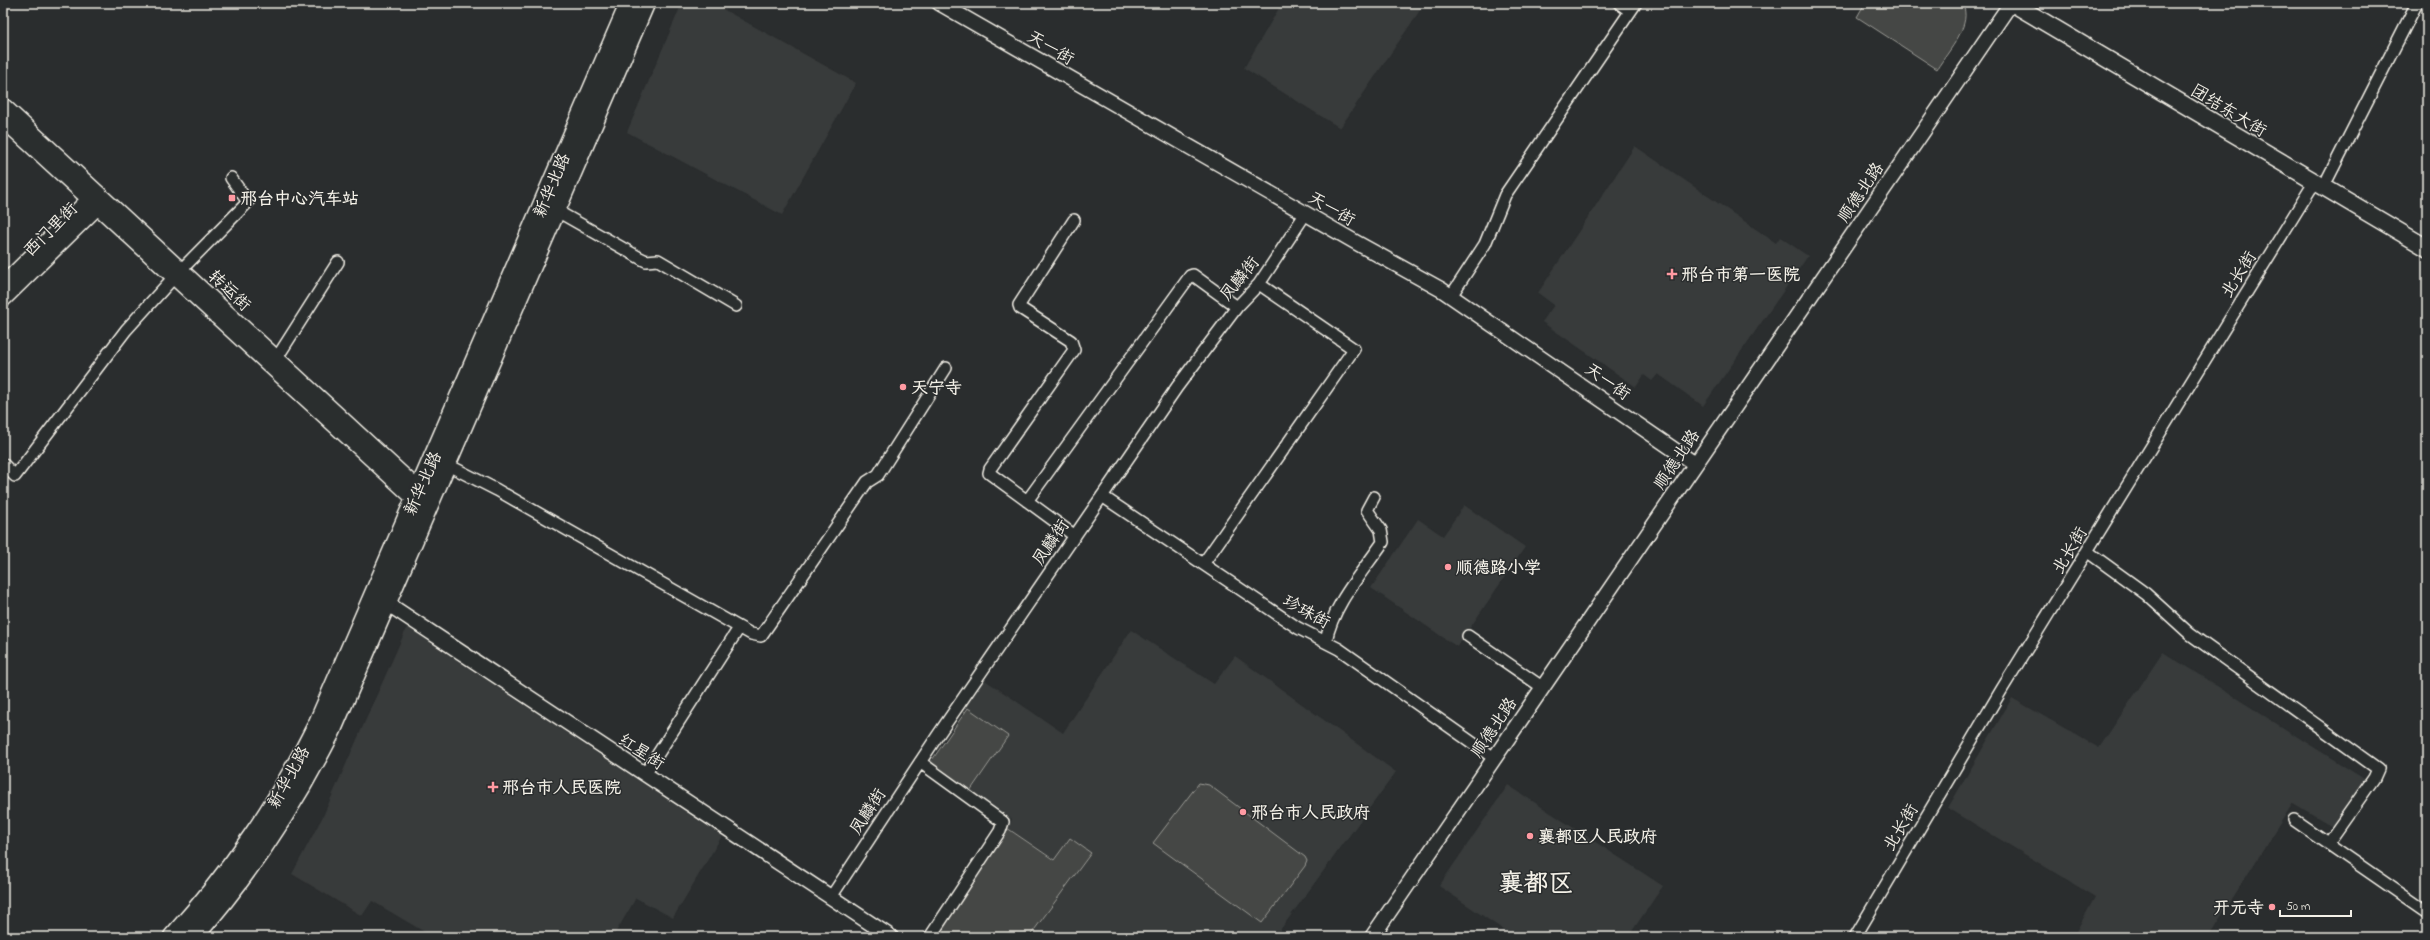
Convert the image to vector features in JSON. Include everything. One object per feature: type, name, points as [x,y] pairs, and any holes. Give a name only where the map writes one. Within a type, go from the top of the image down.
[{"type":"main road","name":"新华北路","points":[[172,937],[223,878],[274,804],[317,724],[629,3]]},
{"type":"main road","name":"新华北路","points":[[194,937],[236,889],[288,812],[332,731],[646,3]]},
{"type":"main road","name":"团结东大街","points":[[2012,3],[2321,180],[2427,235]]},
{"type":"main road","name":"团结东大街","points":[[2034,3],[2321,180],[2427,248]]},
{"type":"street","name":"天一街","points":[[939,3],[1451,296],[1695,464]]},
{"type":"street","points":[[1451,296],[1481,251],[1505,195],[1633,7],[1619,3]]},
{"type":"street","name":"顺德北路","points":[[1372,937],[2012,3]]},
{"type":"street","name":"北长街","points":[[1854,937],[2002,689],[2321,180],[2417,3]]},
{"type":"street","name":"转运街","points":[[3,105],[97,199]]},
{"type":"street","name":"转运街","points":[[3,120],[97,199],[430,506]]},
{"type":"street","points":[[3,464],[16,476],[104,356],[178,273],[248,202],[231,178]]},
{"type":"street","points":[[3,284],[97,199]]},
{"type":"street","name":"西门里街","points":[[3,300],[97,199]]},
{"type":"street","points":[[557,211],[640,258],[658,260],[736,306]]},
{"type":"street","name":"凤麟街","points":[[831,897],[920,762],[1177,388],[1236,307],[1259,284],[1306,214]]},
{"type":"street","points":[[1074,220],[1019,305],[1020,308],[1071,341],[1074,350],[990,469],[992,476],[1075,536]]},
{"type":"street","points":[[274,362],[338,262]]},
{"type":"street","points":[[1027,502],[1190,276],[1193,275],[1236,307]]},
{"type":"street","points":[[1203,564],[1354,349],[1259,284]]},
{"type":"street","points":[[448,465],[497,490],[739,628],[756,636],[764,634],[867,482],[878,475],[946,368]]},
{"type":"street","name":"珍珠街","points":[[1102,496],[1298,628],[1326,641],[1494,758]]},
{"type":"street","points":[[1326,641],[1329,624],[1335,611],[1383,542],[1381,530],[1367,510],[1374,497]]},
{"type":"street","points":[[2088,552],[2146,594],[2190,634],[2378,769],[2374,778],[2328,843]]},
{"type":"street","name":"红星街","points":[[374,595],[890,937]]},
{"type":"street","points":[[644,774],[739,628]]},
{"type":"street","points":[[1468,636],[1542,687]]},
{"type":"street","points":[[920,762],[1003,822],[1000,831],[930,937]]},
{"type":"street","points":[[2294,820],[2427,912]]},
{"type":"shaded area","points":[[682,3],[712,3],[856,83],[782,215],[627,132]]},
{"type":"shaded area","points":[[1282,3],[1425,3],[1340,128],[1244,68]]},
{"type":"shaded area","points":[[1865,3],[1962,3],[1965,11],[1965,20],[1953,46],[1937,69],[1857,17]]},
{"type":"shaded area","name":"邢台市第一医院","points":[[1635,146],[1776,243],[1780,237],[1808,256],[1703,406],[1658,374],[1652,381],[1644,375],[1636,387],[1542,322],[1554,305],[1538,293]]},
{"type":"shaded area","name":"顺德路小学","points":[[1464,505],[1525,547],[1457,647],[1371,588],[1418,519],[1443,536]]},
{"type":"shaded area","name":"邢台市人民医院","points":[[407,627],[722,836],[673,918],[636,898],[613,937],[433,937],[372,901],[362,916],[292,874],[323,816]]},
{"type":"shaded area","name":"邢台市人民政府","points":[[1131,630],[1214,684],[1235,656],[1396,772],[1275,937],[1029,937],[1091,853],[1055,860],[1007,828],[1012,819],[970,791],[1007,736],[963,705],[982,678],[1063,733]]},
{"type":"shaded area","points":[[2163,652],[2369,782],[2332,826],[2293,803],[2208,937],[2073,937],[2095,897],[1948,808],[2012,698],[2099,748]]},
{"type":"shaded area","points":[[968,708],[1008,736],[970,791],[930,763]]},
{"type":"shaded area","points":[[1199,783],[1209,785],[1305,857],[1307,861],[1305,866],[1262,923],[1153,843]]},
{"type":"shaded area","name":"襄都区人民政府","points":[[1508,785],[1663,886],[1628,937],[1514,937],[1439,886]]},
{"type":"shaded area","points":[[1007,828],[1054,860],[1070,838],[1091,853],[1029,937],[935,937]]},
{"type":"place","name":"邢台中心汽车站","points":[[232,198]]},
{"type":"place","name":"邢台市第一医院","points":[[1672,274]]},
{"type":"place","name":"天宁寺","points":[[903,387]]},
{"type":"place","name":"顺德路小学","points":[[1448,567]]},
{"type":"place","name":"邢台市人民医院","points":[[493,787]]},
{"type":"place","name":"邢台市人民政府","points":[[1243,812]]},
{"type":"place","name":"襄都区人民政府","points":[[1530,836]]},
{"type":"place","name":"开元寺","points":[[2272,907]]},
{"type":"district","name":"襄都区","points":[[1536,882]]}]
